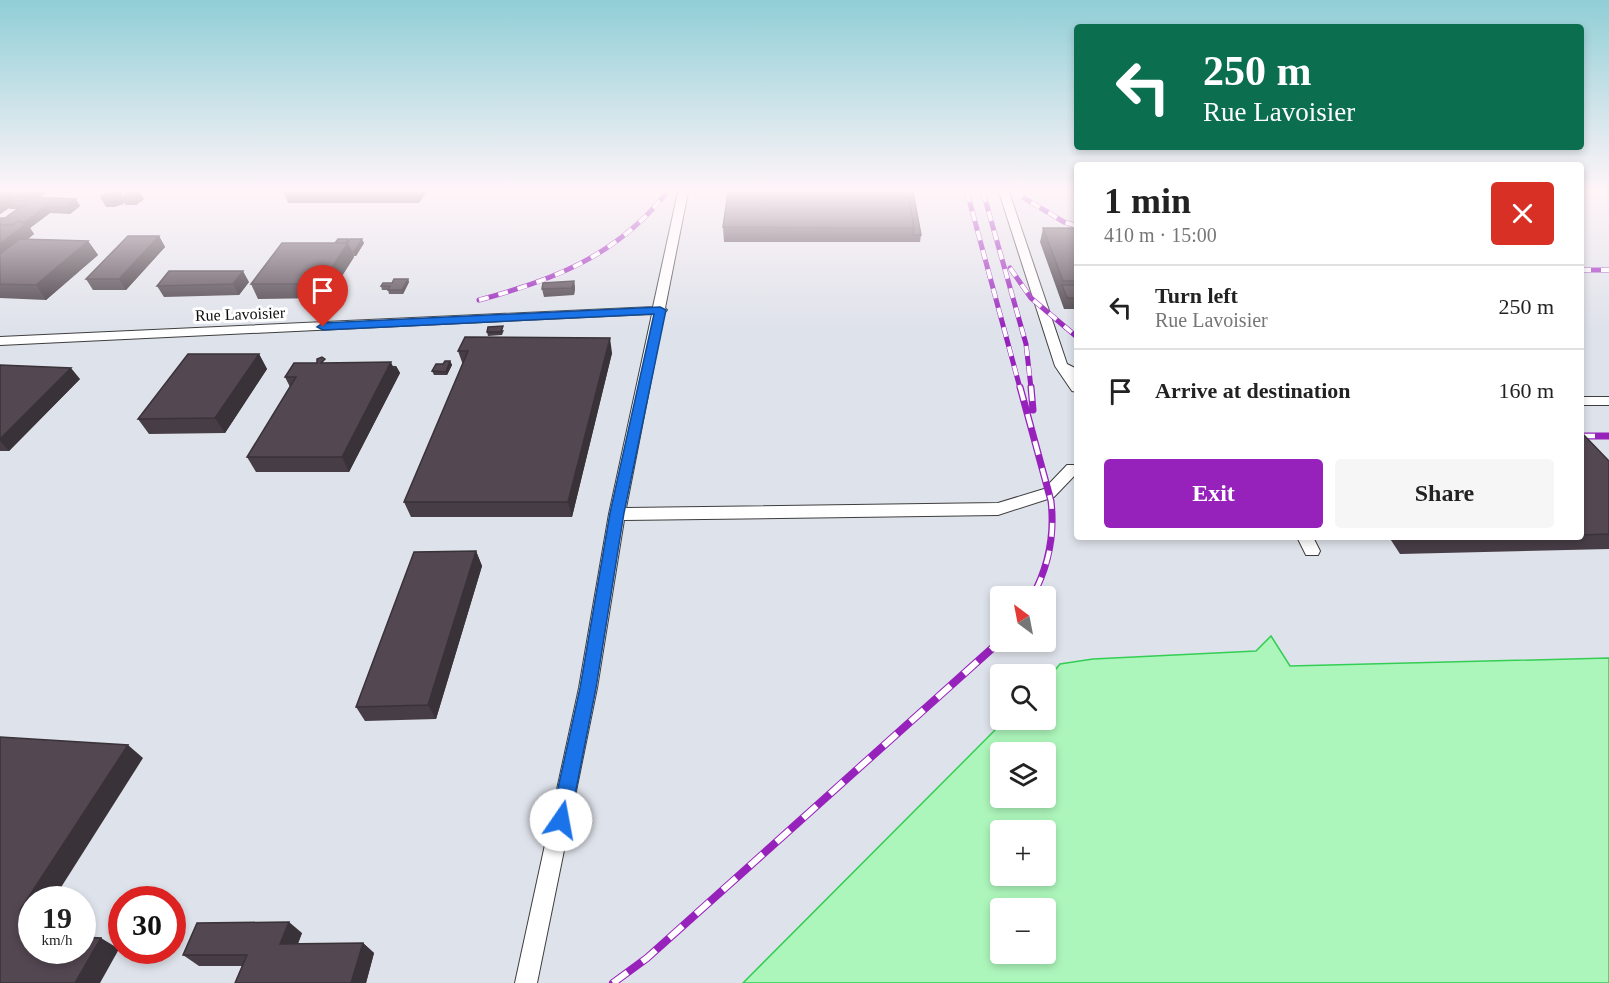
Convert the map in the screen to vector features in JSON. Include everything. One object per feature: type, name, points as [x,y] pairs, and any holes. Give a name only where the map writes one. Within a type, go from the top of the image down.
[{"type":"street","points":[[526,983],[588,688],[617,513],[674,238]]},
{"type":"street","points":[[1019,238],[1061,366],[1074,384]]},
{"type":"street","name":"Rue Lavoisier","points":[[0,341],[660,310]]},
{"type":"street","points":[[1061,366],[1074,372]]},
{"type":"street","points":[[1584,401],[1609,401]]},
{"type":"street","points":[[617,513],[998,509],[1049,493],[1074,466]]},
{"type":"shaded area","points":[[0,238],[1074,238],[1074,540],[1584,540],[1584,238],[1609,238],[1609,658],[1290,666],[1256,651],[1093,659],[1061,664],[1056,670],[1056,664],[990,664],[990,730],[995,730],[743,983],[0,983]]},
{"type":"shaded area","points":[[1271,636],[1290,666],[1609,658],[1609,983],[743,983],[995,730],[1056,730],[1056,669],[1060,664],[1093,659],[1256,651]]},
{"type":"building","points":[[0,238],[8,238],[0,244]]},
{"type":"building","points":[[126,238],[157,238],[119,279],[86,279]]},
{"type":"building","points":[[1047,238],[1074,238],[1074,281],[1063,281]]},
{"type":"building","points":[[20,239],[88,241],[36,285],[0,284],[0,254]]},
{"type":"building","points":[[338,239],[348,239],[346,243],[335,243]]},
{"type":"building","points":[[350,239],[362,239],[354,252],[347,243]]},
{"type":"building","points":[[282,243],[348,243],[321,284],[251,284]]},
{"type":"building","points":[[169,271],[243,271],[233,284],[157,286]]},
{"type":"building","points":[[394,279],[408,279],[402,290],[388,290],[390,286],[381,286],[383,283],[392,283]]},
{"type":"building","points":[[574,281],[572,288],[542,289],[543,283]]},
{"type":"building","points":[[1062,285],[1074,285],[1074,298],[1067,298]]},
{"type":"building","points":[[503,326],[501,332],[487,332],[488,327]]},
{"type":"building","points":[[465,337],[610,338],[568,502],[404,502],[468,351],[458,351]]},
{"type":"building","points":[[188,354],[259,354],[215,418],[138,419]]},
{"type":"building","points":[[322,357],[325,359],[321,363],[391,362],[342,457],[247,457],[296,377],[285,377],[294,363],[317,363],[317,359]]},
{"type":"building","points":[[445,361],[450,361],[446,372],[432,371],[436,364],[443,364]]},
{"type":"building","points":[[0,365],[71,368],[0,439]]},
{"type":"building","points":[[1584,435],[1609,461],[1609,534],[1584,535]]},
{"type":"building","points":[[476,551],[428,705],[356,707],[414,552]]},
{"type":"building","points":[[0,737],[128,745],[36,886],[18,886],[18,964],[86,964],[75,983],[0,983]]},
{"type":"building","points":[[289,922],[280,944],[363,943],[351,983],[235,983],[247,955],[186,955],[186,948],[197,923]]},
{"type":"railway","points":[[479,300],[559,274],[606,249],[621,238]]},
{"type":"railway","points":[[979,238],[1020,388]]},
{"type":"railway","points":[[996,238],[1026,344],[1031,388]]},
{"type":"railway","points":[[1010,268],[1031,298],[1074,334]]},
{"type":"railway","points":[[1584,270],[1609,270]]},
{"type":"railway","points":[[1020,387],[1051,501],[1051,539],[1047,562],[1038,586]]},
{"type":"railway","points":[[1031,387],[1033,410]]},
{"type":"railway","points":[[1584,436],[1609,436]]},
{"type":"railway","points":[[613,983],[647,958],[990,650]]},
{"type":"route","points":[[323,327],[660,310],[617,513],[588,688],[561,820]]}]
